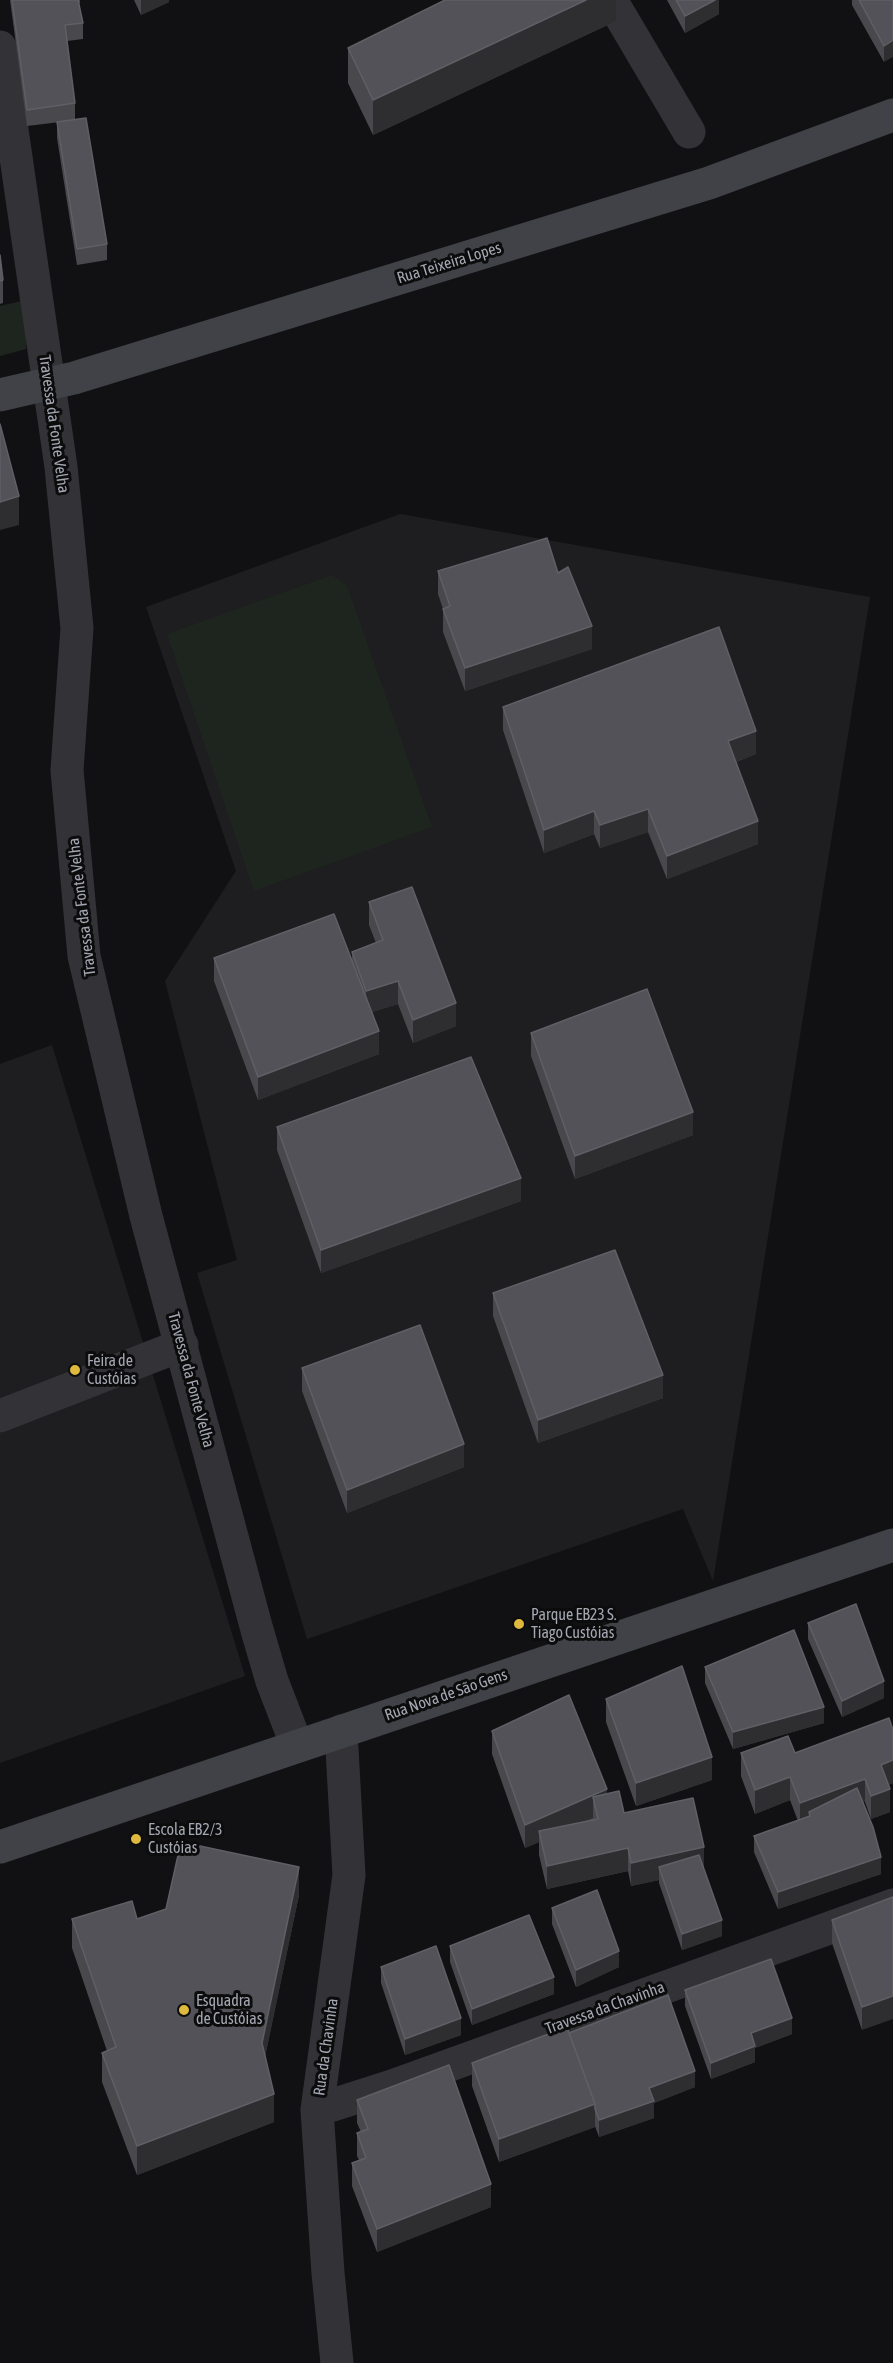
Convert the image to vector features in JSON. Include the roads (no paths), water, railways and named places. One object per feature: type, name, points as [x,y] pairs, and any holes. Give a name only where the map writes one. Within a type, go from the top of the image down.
[{"type":"street","points":[[611,0],[689,132]]},
{"type":"street","name":"Travessa da Fonte Velha","points":[[0,46],[49,384],[77,628],[68,770],[84,956],[144,1205],[269,1671],[297,1746]]},
{"type":"street","name":"Rua Teixeira Lopes","points":[[0,395],[49,384],[709,183],[893,115]]},
{"type":"street","points":[[0,1416],[182,1346]]},
{"type":"street","name":"Rua Nova de São Gens","points":[[0,1847],[893,1545]]},
{"type":"street","name":"Rua da Chavinha","points":[[337,2363],[328,2273],[317,2110],[349,1875],[341,1731]]},
{"type":"street","name":"Travessa da Chavinha","points":[[317,2110],[392,2086],[893,1905]]},
{"type":"place","name":"Feira de Custóias","points":[[75,1370]]},
{"type":"place","name":"Parque EB23 S. Tiago Custóias","points":[[519,1624]]},
{"type":"place","name":"Escola EB2/3 Custóias","points":[[136,1839]]},
{"type":"place","name":"Esquadra de Custóias","points":[[184,2010]]}]
